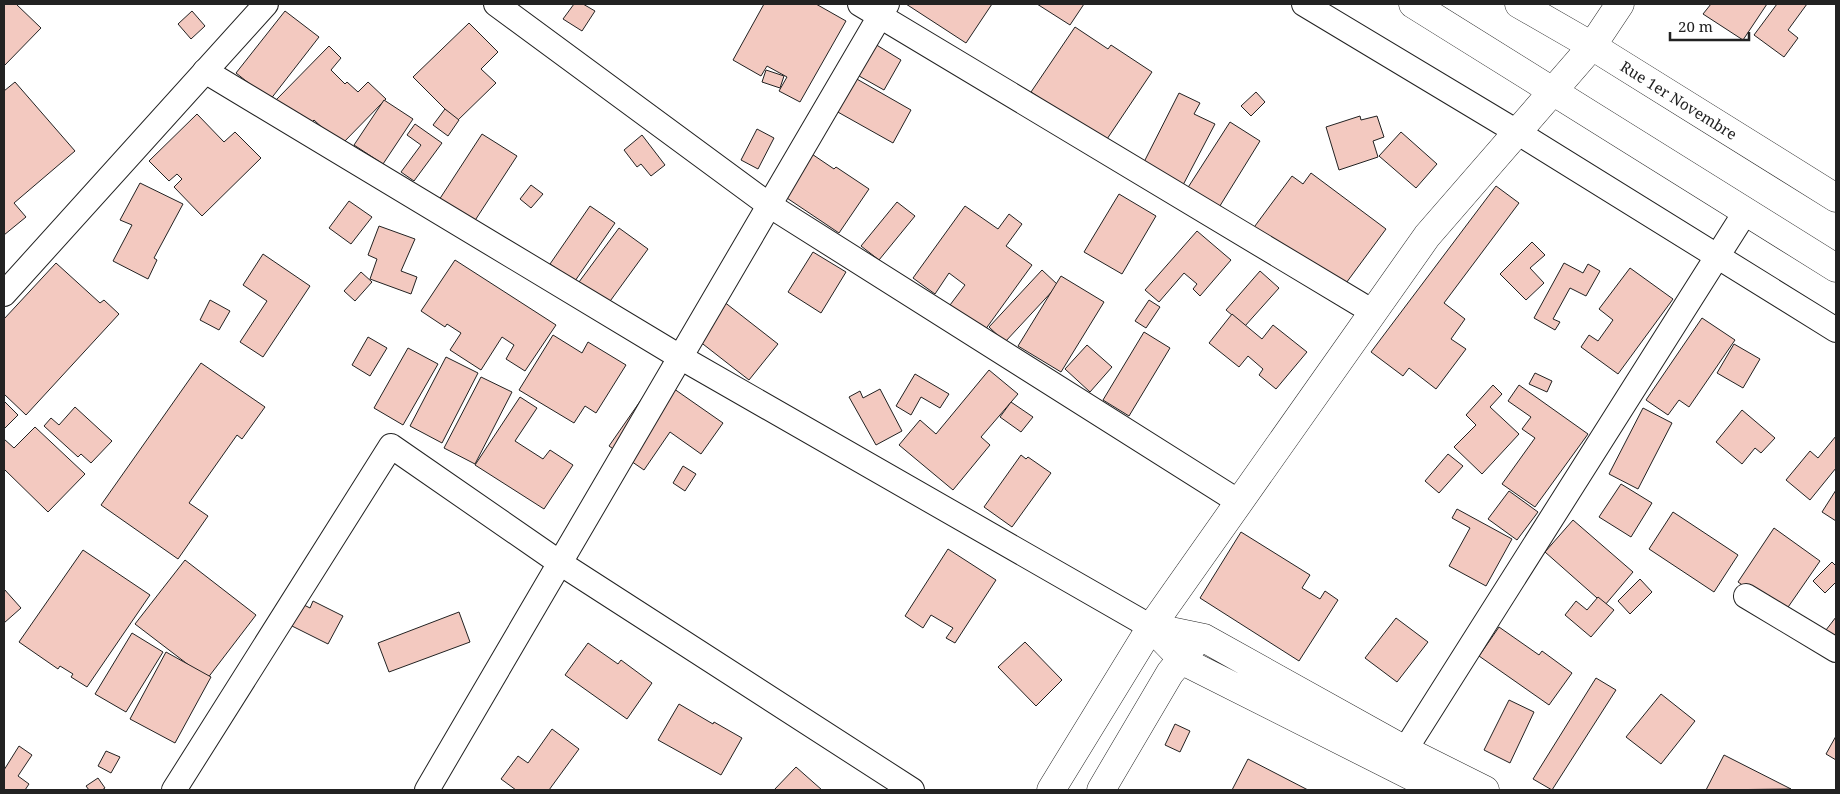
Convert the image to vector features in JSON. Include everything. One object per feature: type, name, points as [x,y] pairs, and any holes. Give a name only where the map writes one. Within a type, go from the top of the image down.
[{"type":"street","points":[[4,294],[266,4]]},
{"type":"street","points":[[496,4],[769,205],[1239,502]]},
{"type":"street","points":[[1304,4],[1517,132],[1836,330]]},
{"type":"street","points":[[1413,4],[1836,268]]},
{"type":"street","name":"Rue 1er Novembre","points":[[1519,4],[1592,46],[1836,198]]},
{"type":"street","points":[[1051,790],[1151,627],[1427,236],[1592,46],[1620,4]]},
{"type":"street","points":[[427,790],[769,205],[876,8],[1373,312]]},
{"type":"street","points":[[204,72],[680,357],[1151,627],[1186,662],[1439,790]]},
{"type":"street","points":[[1405,750],[1746,211]]},
{"type":"street","points":[[174,790],[391,446],[560,563],[912,790]]},
{"type":"street","points":[[1746,596],[1836,650]]},
{"type":"street","points":[[1151,627],[1199,637],[1213,643],[1405,750],[1485,790]]},
{"type":"street","points":[[1101,790],[1170,673],[1199,637]]},
{"type":"building","points":[[4,4],[16,4],[41,28],[4,66]]},
{"type":"building","points":[[574,4],[583,4],[595,11],[582,31],[563,19]]},
{"type":"building","points":[[764,4],[816,4],[846,21],[800,102],[779,91],[787,77],[767,66],[761,76],[733,60]]},
{"type":"building","points":[[906,4],[992,4],[966,43]]},
{"type":"building","points":[[1037,4],[1084,4],[1070,25]]},
{"type":"building","points":[[1711,4],[1767,4],[1743,40],[1703,14]]},
{"type":"building","points":[[1777,4],[1807,4],[1788,30],[1798,38],[1784,57],[1754,35]]},
{"type":"building","points":[[192,11],[205,26],[191,39],[178,24]]},
{"type":"building","points":[[285,11],[319,37],[270,100],[236,73]]},
{"type":"building","points":[[469,23],[498,52],[481,69],[496,83],[457,121],[413,77]]},
{"type":"building","points":[[1075,27],[1108,49],[1111,45],[1152,72],[1105,142],[1031,92]]},
{"type":"building","points":[[870,41],[901,60],[884,90],[852,72]]},
{"type":"building","points":[[329,46],[341,58],[331,70],[345,84],[347,82],[358,92],[368,82],[386,99],[341,145],[314,120],[306,128],[276,100]]},
{"type":"building","points":[[766,70],[784,76],[780,88],[762,82]]},
{"type":"building","points":[[855,78],[911,110],[893,143],[836,111]]},
{"type":"building","points":[[15,82],[75,151],[14,203],[26,217],[4,235],[4,91]]},
{"type":"building","points":[[1256,92],[1265,102],[1251,116],[1241,106]]},
{"type":"building","points":[[1179,93],[1200,103],[1194,114],[1215,124],[1183,185],[1143,164]]},
{"type":"building","points":[[384,100],[413,119],[383,164],[354,145]]},
{"type":"building","points":[[445,109],[459,120],[448,136],[433,125]]},
{"type":"building","points":[[197,114],[224,142],[235,132],[261,158],[202,216],[174,187],[182,179],[177,174],[169,181],[149,161]]},
{"type":"building","points":[[1360,116],[1361,120],[1377,116],[1384,137],[1373,141],[1378,157],[1339,170],[1326,127]]},
{"type":"building","points":[[1230,122],[1260,141],[1218,209],[1187,189]]},
{"type":"building","points":[[415,124],[442,143],[414,181],[401,172],[421,145],[407,135]]},
{"type":"building","points":[[757,129],[774,138],[758,169],[741,160]]},
{"type":"building","points":[[1401,132],[1437,164],[1416,188],[1379,156]]},
{"type":"building","points":[[482,134],[517,156],[474,222],[439,200]]},
{"type":"building","points":[[642,135],[665,165],[651,176],[641,164],[637,167],[624,150]]},
{"type":"building","points":[[803,148],[869,189],[839,233],[775,190]]},
{"type":"building","points":[[1311,173],[1386,229],[1338,294],[1252,230],[1292,176],[1303,184]]},
{"type":"building","points":[[140,183],[183,204],[154,258],[157,260],[148,279],[113,261],[132,225],[120,220]]},
{"type":"building","points":[[531,185],[543,194],[531,208],[520,199]]},
{"type":"building","points":[[1496,186],[1519,203],[1444,303],[1465,319],[1451,339],[1466,349],[1436,389],[1409,368],[1403,376],[1371,352]]},
{"type":"building","points":[[1119,194],[1156,216],[1122,274],[1084,252]]},
{"type":"building","points":[[349,201],[372,217],[351,244],[329,228]]},
{"type":"building","points":[[897,202],[915,216],[879,260],[861,246]]},
{"type":"building","points":[[590,206],[615,223],[575,281],[550,264]]},
{"type":"building","points":[[965,206],[998,229],[1009,214],[1022,224],[1006,246],[1032,265],[985,330],[950,305],[965,285],[949,273],[935,294],[913,278]]},
{"type":"building","points":[[379,226],[415,239],[401,271],[417,277],[411,294],[370,279],[377,259],[368,255]]},
{"type":"building","points":[[619,228],[648,249],[608,304],[579,282]]},
{"type":"building","points":[[1197,231],[1231,260],[1200,296],[1193,289],[1197,284],[1184,273],[1159,302],[1145,290]]},
{"type":"building","points":[[1532,242],[1545,255],[1530,268],[1544,283],[1526,300],[1500,274]]},
{"type":"building","points":[[813,252],[846,272],[821,313],[788,292]]},
{"type":"building","points":[[263,254],[310,286],[263,357],[240,342],[267,301],[243,285]]},
{"type":"building","points":[[455,260],[556,325],[525,371],[506,359],[514,345],[502,337],[481,370],[450,350],[461,333],[447,324],[445,327],[421,311]]},
{"type":"building","points":[[56,263],[100,303],[104,300],[119,314],[26,415],[4,394],[4,319]]},
{"type":"building","points":[[1564,263],[1583,273],[1588,264],[1600,271],[1586,296],[1570,288],[1553,319],[1560,322],[1555,330],[1534,318]]},
{"type":"building","points":[[1630,268],[1673,299],[1618,374],[1581,347],[1589,335],[1598,341],[1613,320],[1599,309]]},
{"type":"building","points":[[1042,270],[1058,285],[1005,342],[989,327]]},
{"type":"building","points":[[1260,271],[1279,288],[1245,326],[1226,310]]},
{"type":"building","points":[[361,272],[372,282],[355,301],[344,291]]},
{"type":"building","points":[[1061,276],[1104,302],[1061,372],[1018,346]]},
{"type":"building","points":[[714,294],[778,344],[749,380],[685,330]]},
{"type":"building","points":[[210,300],[230,311],[219,330],[200,320]]},
{"type":"building","points":[[1149,300],[1160,307],[1146,328],[1135,321]]},
{"type":"building","points":[[1232,314],[1262,339],[1273,325],[1307,352],[1276,389],[1259,375],[1263,369],[1248,356],[1239,367],[1209,343]]},
{"type":"building","points":[[1702,318],[1735,340],[1689,407],[1679,400],[1668,415],[1646,400]]},
{"type":"building","points":[[1144,332],[1170,348],[1129,416],[1103,400]]},
{"type":"building","points":[[553,335],[582,353],[588,342],[626,365],[596,413],[585,406],[574,423],[519,390]]},
{"type":"building","points":[[368,337],[387,348],[370,376],[352,365]]},
{"type":"building","points":[[1734,344],[1760,359],[1743,388],[1717,373]]},
{"type":"building","points":[[1087,345],[1112,367],[1090,392],[1065,369]]},
{"type":"building","points":[[408,348],[438,364],[403,425],[374,408]]},
{"type":"building","points":[[446,357],[478,373],[442,443],[410,426]]},
{"type":"building","points":[[201,363],[265,407],[242,439],[237,435],[189,503],[208,516],[178,559],[101,505]]},
{"type":"building","points":[[989,370],[1018,394],[981,437],[990,445],[953,490],[899,445],[920,420],[936,434]]},
{"type":"building","points":[[1535,373],[1552,381],[1547,392],[1529,384]]},
{"type":"building","points":[[915,374],[949,394],[940,408],[921,397],[911,415],[896,406]]},
{"type":"building","points":[[481,377],[512,392],[475,464],[444,448]]},
{"type":"building","points":[[657,377],[723,423],[701,454],[670,432],[644,470],[609,446]]},
{"type":"building","points":[[1493,385],[1502,394],[1490,407],[1519,434],[1482,474],[1454,447],[1476,425],[1466,415]]},
{"type":"building","points":[[1519,385],[1588,434],[1535,507],[1502,484],[1535,438],[1522,429],[1531,417],[1508,401]]},
{"type":"building","points":[[880,389],[902,431],[876,445],[849,397],[860,391],[863,398]]},
{"type":"building","points":[[520,397],[537,408],[515,441],[543,459],[550,450],[573,465],[544,509],[475,465]]},
{"type":"building","points":[[4,401],[18,415],[4,429]]},
{"type":"building","points":[[1011,402],[1033,417],[1021,432],[1000,417]]},
{"type":"building","points":[[75,407],[112,441],[91,463],[81,454],[78,457],[44,426],[51,418],[59,425]]},
{"type":"building","points":[[1643,408],[1672,423],[1638,489],[1609,474]]},
{"type":"building","points":[[1742,410],[1775,438],[1761,453],[1755,448],[1742,464],[1716,442]]},
{"type":"building","points":[[35,427],[85,474],[48,512],[4,469],[4,439],[14,448]]},
{"type":"building","points":[[1836,436],[1836,468],[1810,500],[1786,480],[1810,451],[1818,458]]},
{"type":"building","points":[[1448,454],[1463,466],[1439,493],[1425,481]]},
{"type":"building","points":[[1021,455],[1026,459],[1028,457],[1051,473],[1012,527],[984,507]]},
{"type":"building","points":[[683,466],[696,474],[685,491],[673,483]]},
{"type":"building","points":[[1621,484],[1652,503],[1631,537],[1599,517]]},
{"type":"building","points":[[1836,490],[1836,521],[1822,512]]},
{"type":"building","points":[[1509,491],[1538,512],[1517,540],[1488,519]]},
{"type":"building","points":[[1457,509],[1512,539],[1486,586],[1449,566],[1470,528],[1452,518]]},
{"type":"building","points":[[1673,512],[1738,555],[1714,592],[1649,549]]},
{"type":"building","points":[[1573,520],[1633,572],[1605,605],[1545,552]]},
{"type":"building","points":[[1774,528],[1820,561],[1784,613],[1738,582]]},
{"type":"building","points":[[1241,532],[1310,575],[1302,588],[1320,599],[1325,591],[1338,600],[1299,661],[1200,598]]},
{"type":"building","points":[[948,549],[996,580],[955,643],[946,638],[953,628],[931,615],[923,628],[905,616]]},
{"type":"building","points":[[83,550],[150,595],[87,687],[71,677],[73,674],[60,666],[58,669],[19,642]]},
{"type":"building","points":[[185,560],[256,615],[207,679],[135,624]]},
{"type":"building","points":[[1832,562],[1836,566],[1836,582],[1825,593],[1813,581]]},
{"type":"building","points":[[1640,579],[1652,592],[1630,614],[1618,601]]},
{"type":"building","points":[[4,589],[21,608],[4,623]]},
{"type":"building","points":[[1598,597],[1614,610],[1591,637],[1565,615],[1576,601],[1587,610]]},
{"type":"building","points":[[294,600],[310,608],[313,601],[343,616],[328,644],[282,621]]},
{"type":"building","points":[[459,612],[470,642],[389,672],[378,643]]},
{"type":"building","points":[[1836,617],[1836,639],[1826,630]]},
{"type":"building","points":[[1396,618],[1428,642],[1397,682],[1365,658]]},
{"type":"building","points":[[1499,627],[1539,655],[1542,651],[1572,673],[1549,705],[1479,656]]},
{"type":"building","points":[[132,633],[163,652],[126,712],[95,694]]},
{"type":"building","points":[[1025,642],[1062,680],[1036,706],[998,667]]},
{"type":"building","points":[[588,643],[618,664],[621,660],[652,683],[627,719],[565,675]]},
{"type":"building","points":[[166,652],[211,677],[175,743],[130,719]]},
{"type":"building","points":[[1596,678],[1616,690],[1552,790],[1533,779]]},
{"type":"building","points":[[1661,694],[1695,721],[1661,764],[1626,737]]},
{"type":"building","points":[[1509,700],[1534,712],[1510,763],[1484,750]]},
{"type":"building","points":[[679,704],[742,738],[721,775],[658,740]]},
{"type":"building","points":[[1175,724],[1190,731],[1180,752],[1165,745]]},
{"type":"building","points":[[552,729],[579,749],[549,790],[516,790],[501,779],[518,756],[528,763]]},
{"type":"building","points":[[1836,736],[1836,760],[1826,754]]},
{"type":"building","points":[[19,746],[32,755],[18,776],[29,784],[25,790],[4,790],[4,770]]},
{"type":"building","points":[[106,751],[120,757],[111,773],[98,766]]},
{"type":"building","points":[[1724,755],[1791,789],[1706,790]]},
{"type":"building","points":[[1248,759],[1308,790],[1232,790]]},
{"type":"building","points":[[796,767],[822,790],[774,790]]},
{"type":"building","points":[[98,778],[105,788],[102,790],[89,790],[86,786]]}]
